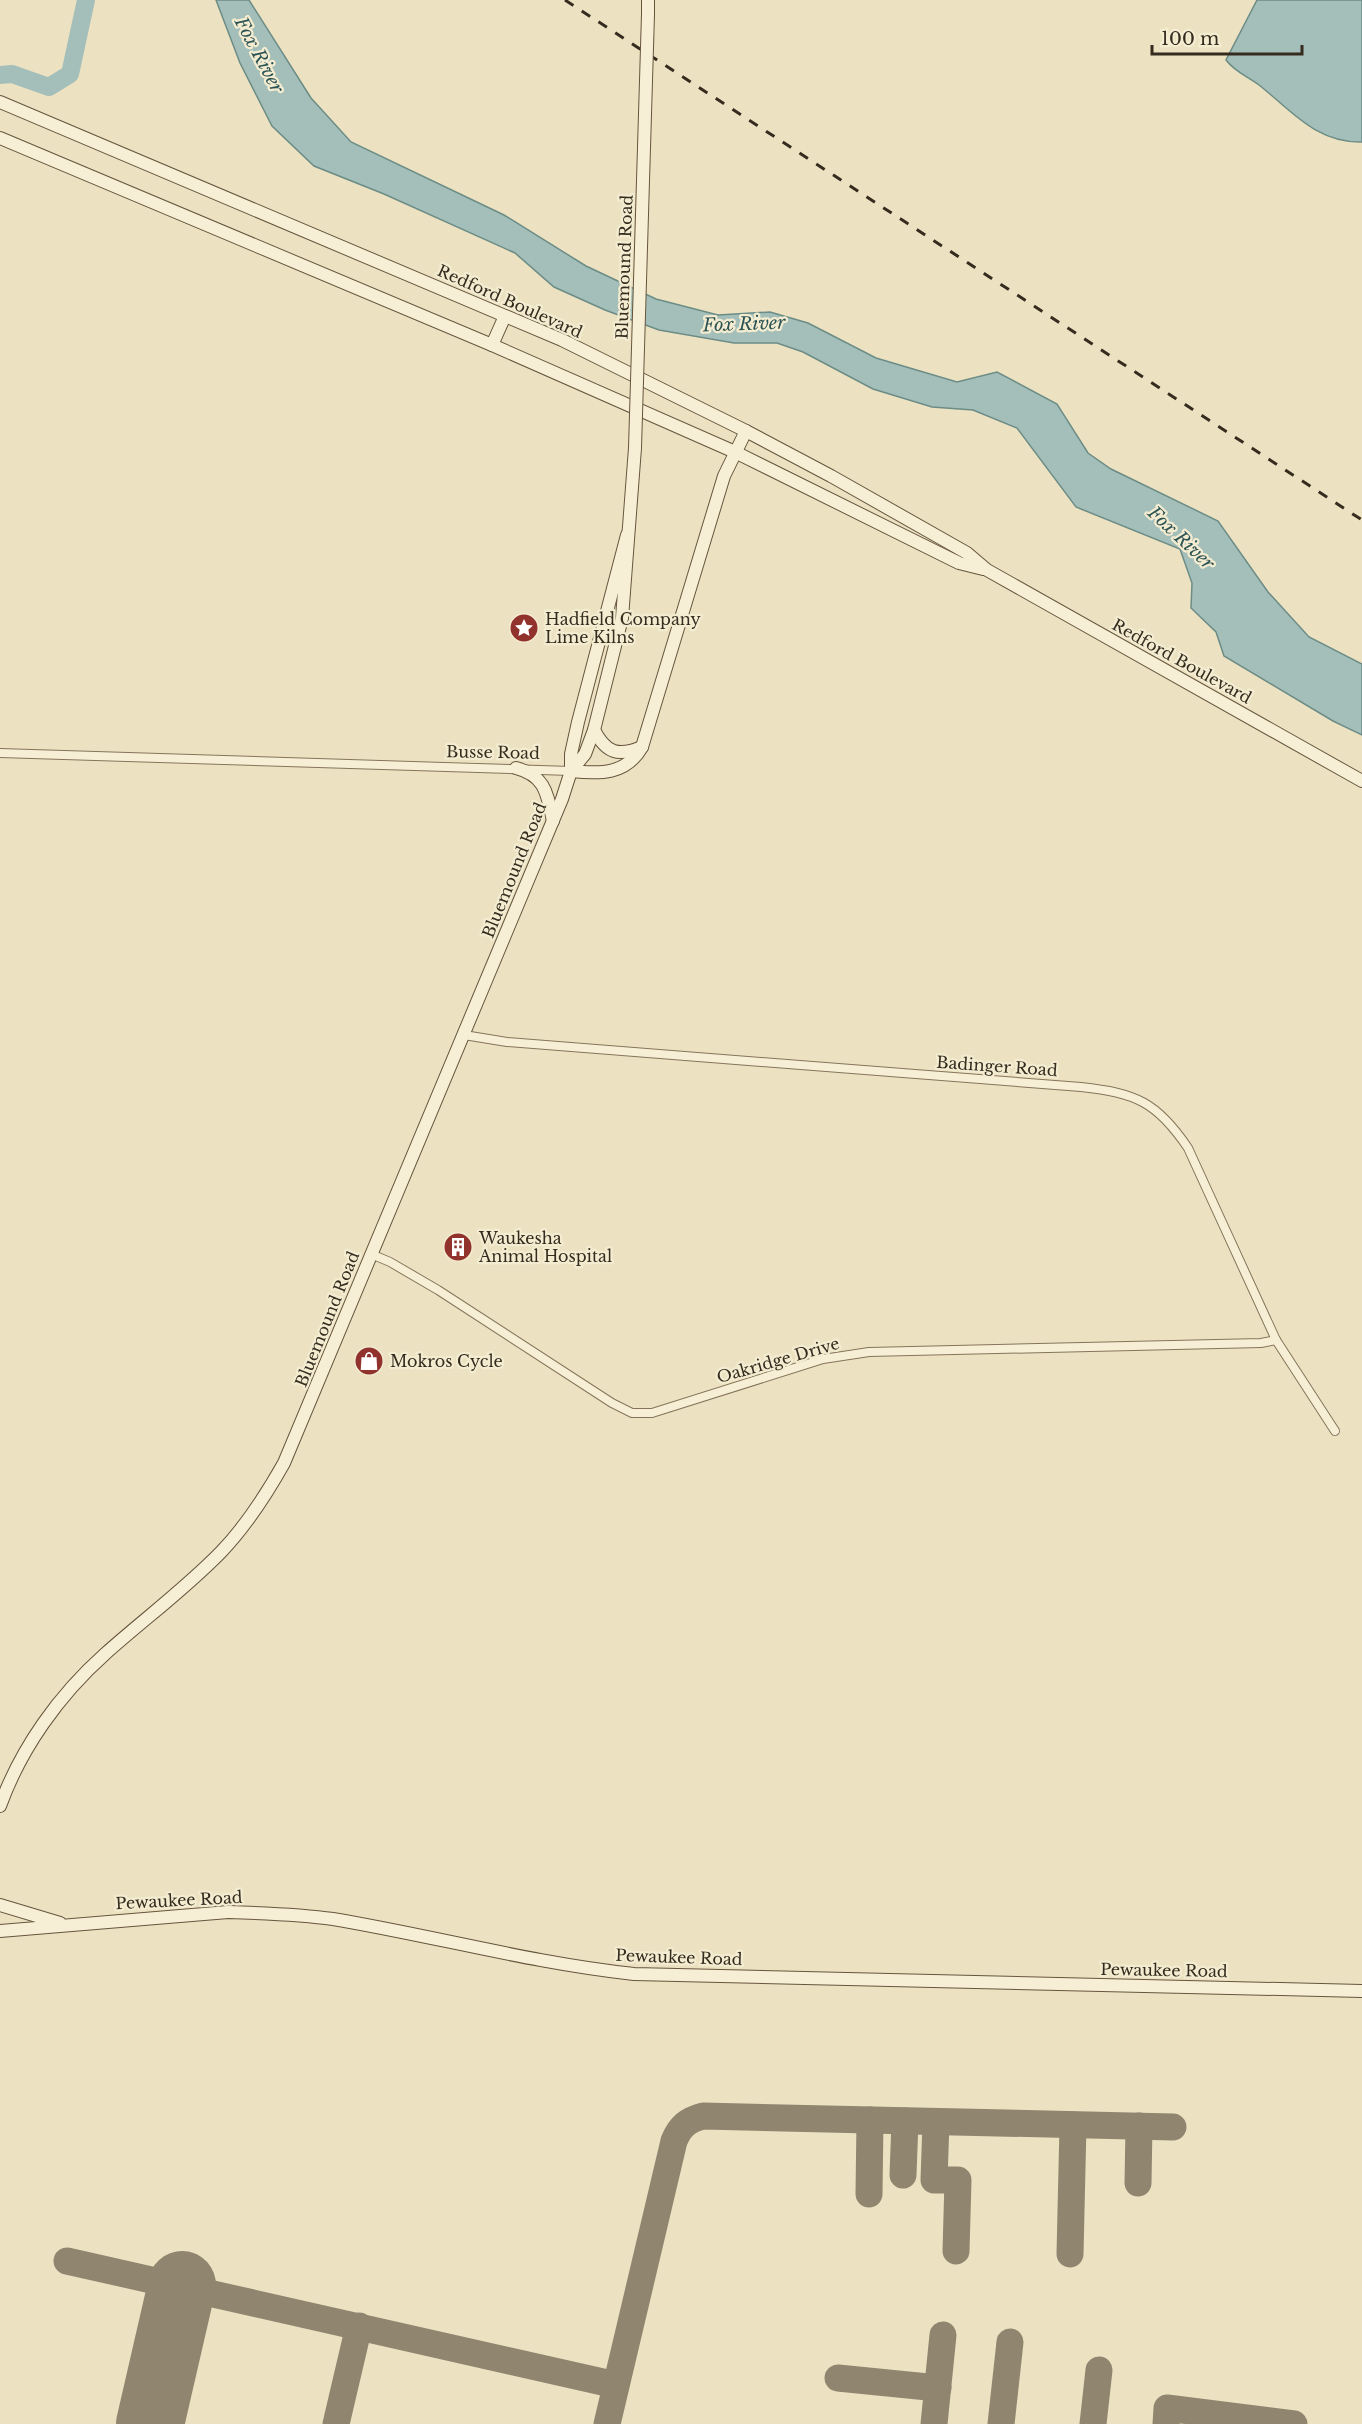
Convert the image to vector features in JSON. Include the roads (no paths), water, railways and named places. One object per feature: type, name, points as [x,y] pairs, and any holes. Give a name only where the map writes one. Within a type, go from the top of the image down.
[{"type":"main road","name":"Bluemound Road","points":[[0,1806],[22,1758],[65,1696],[104,1655],[205,1568],[235,1536],[278,1474],[297,1436],[553,821],[571,771],[585,754],[594,730],[622,618],[635,448],[648,0]]},
{"type":"main road","name":"Redford Boulevard","points":[[0,102],[562,340],[746,431],[831,476],[967,554],[987,570],[1362,782]]},
{"type":"main road","name":"Redford Boulevard","points":[[0,138],[492,345],[735,452],[959,563],[987,570]]},
{"type":"main road","points":[[492,345],[505,316]]},
{"type":"main road","name":"Busse Road","points":[[571,771],[600,773],[615,771],[634,759],[642,747],[724,476],[746,431]]},
{"type":"main road","name":"Bluemound Road","points":[[571,771],[571,754],[578,722],[627,536]]},
{"type":"main road","points":[[594,730],[601,744],[616,752],[630,752],[642,747]]},
{"type":"main road","points":[[516,768],[531,773],[539,779],[545,790],[553,821]]},
{"type":"main road","points":[[0,1905],[67,1925]]},
{"type":"main road","name":"Pewaukee Road","points":[[0,1931],[228,1912],[266,1913],[331,1919],[587,1969],[634,1974],[1362,1991]]},
{"type":"street","name":"Busse Road","points":[[0,753],[571,771]]},
{"type":"street","name":"Badinger Road","points":[[464,1035],[507,1042],[1082,1087],[1109,1090],[1146,1103],[1162,1114],[1188,1148],[1276,1340],[1335,1431]]},
{"type":"street","name":"Oakridge Drive","points":[[371,1254],[390,1262],[438,1290],[625,1411],[638,1414],[668,1408],[835,1356],[869,1353],[1261,1343],[1276,1340]]},
{"type":"water","name":"Fox River","points":[[216,0],[249,0],[311,98],[351,142],[504,215],[586,266],[656,299],[718,315],[770,312],[808,323],[876,358],[957,382],[997,372],[1057,404],[1088,453],[1111,469],[1218,521],[1268,592],[1309,637],[1362,664],[1362,735],[1333,721],[1224,656],[1216,632],[1191,608],[1192,583],[1180,549],[1076,507],[1017,428],[973,410],[932,407],[873,389],[803,352],[777,343],[734,343],[659,330],[605,310],[554,287],[515,253],[384,194],[314,166],[272,126],[240,63]]},
{"type":"water","points":[[1257,0],[1362,0],[1362,142],[1331,137],[1306,124],[1226,60]]},
{"type":"waterway","points":[[0,75],[12,74],[49,87],[70,74],[86,0]]},
{"type":"railway","points":[[565,0],[1362,520]]},
{"type":"place","name":"Hadfield Company Lime Kilns","points":[[524,628]]},
{"type":"place","name":"Waukesha Animal Hospital","points":[[458,1247]]},
{"type":"place","name":"Mokros Cycle","points":[[369,1361]]}]
